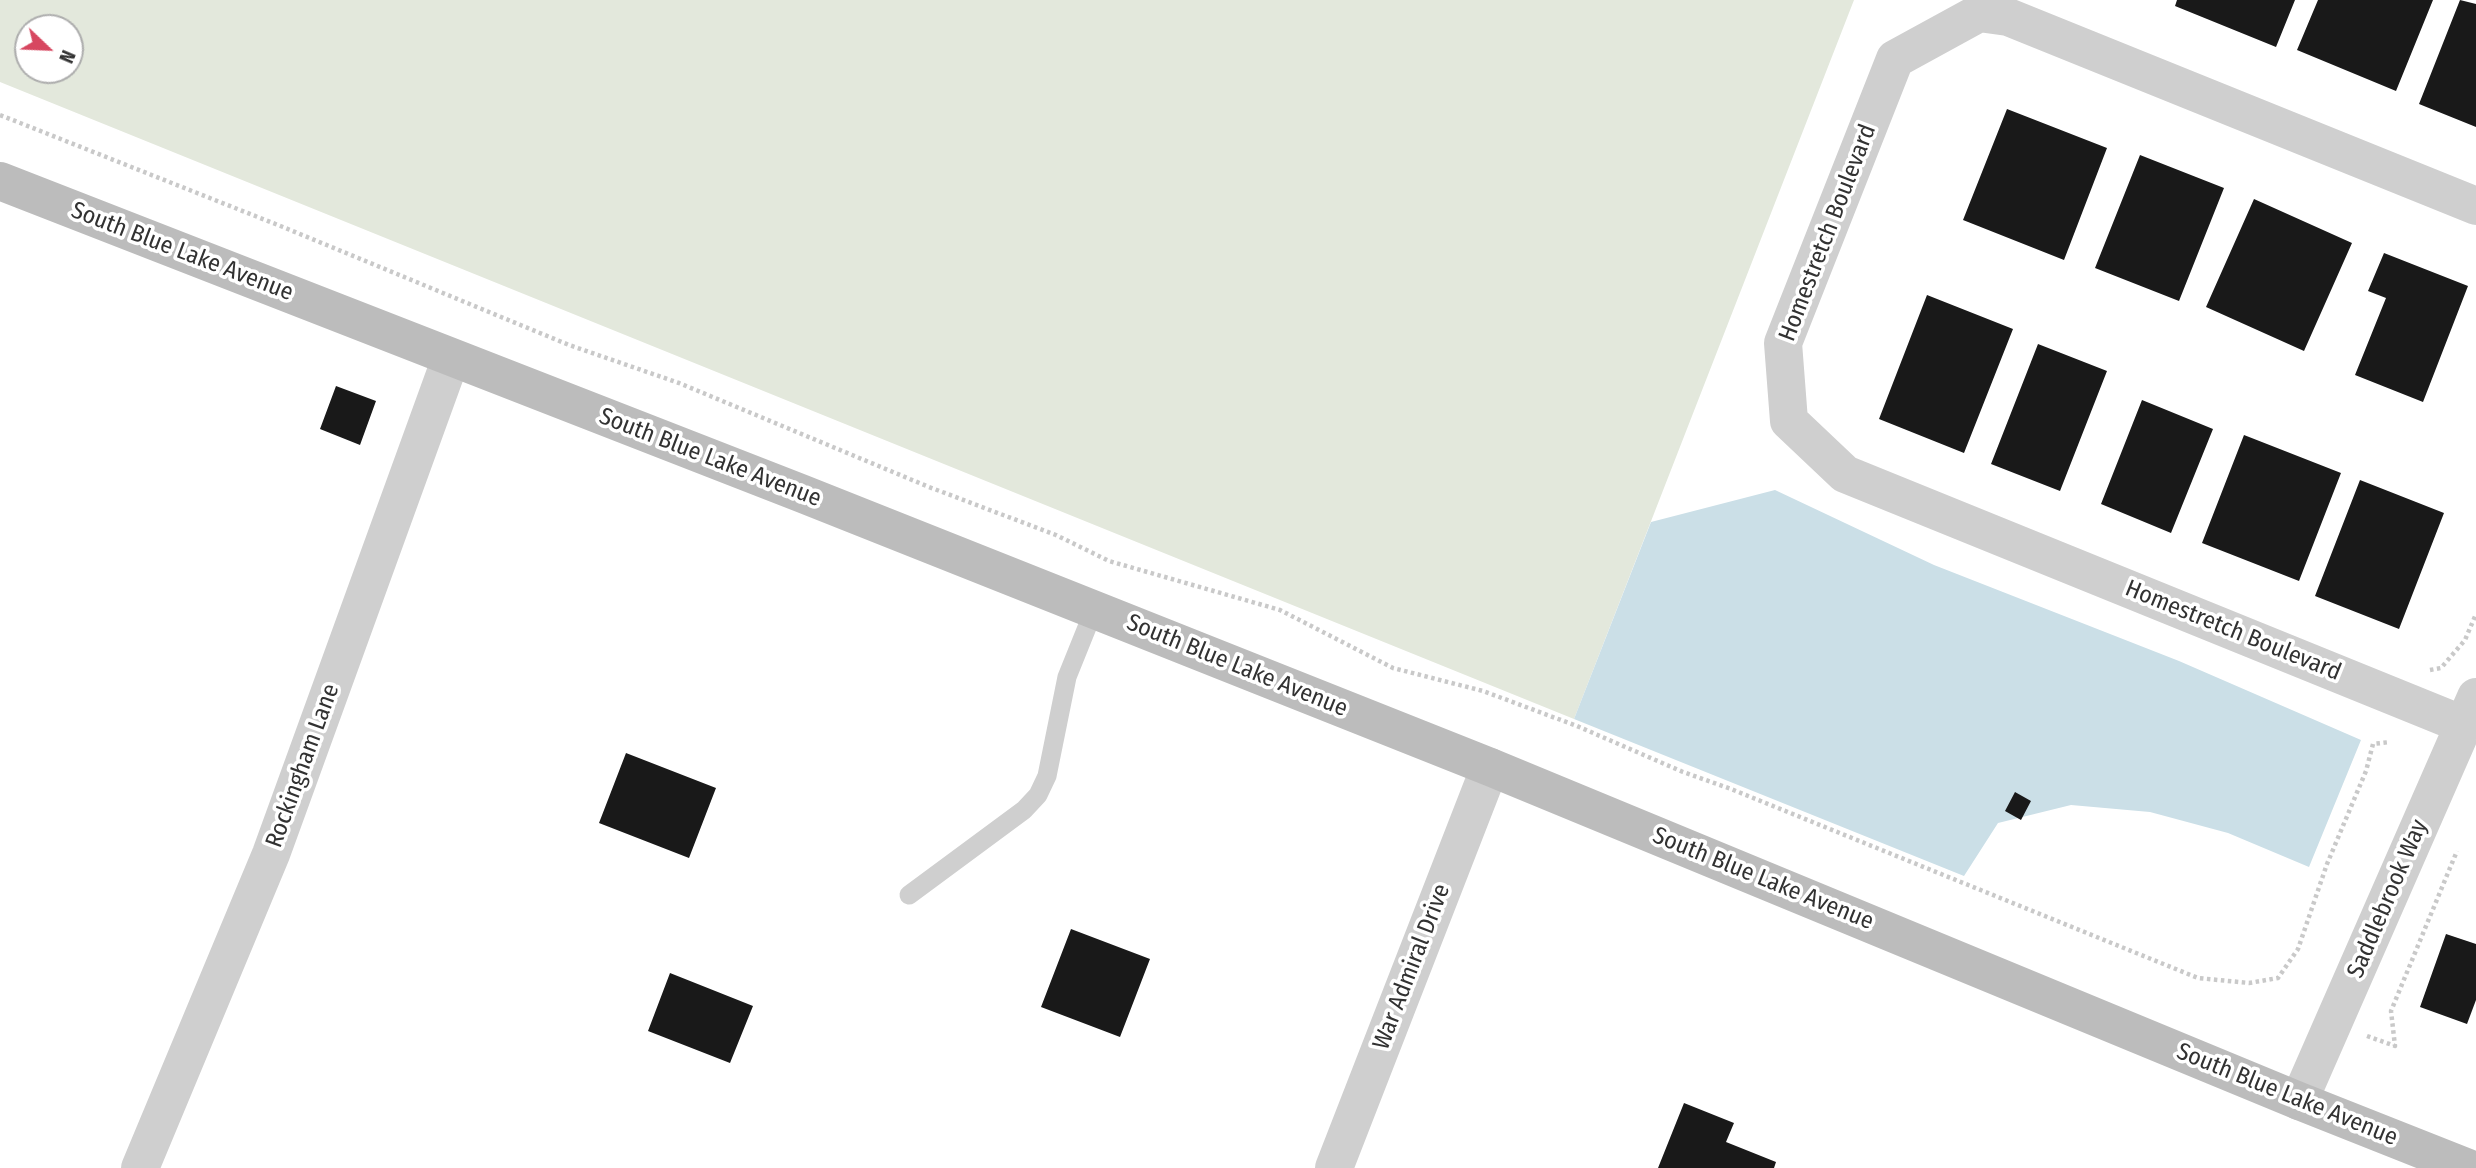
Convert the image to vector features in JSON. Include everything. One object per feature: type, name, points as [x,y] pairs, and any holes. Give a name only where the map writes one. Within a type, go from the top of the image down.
[{"type":"main road","name":"South Blue Lake Avenue","points":[[0,181],[1490,766],[2299,1101],[2468,1168]]},
{"type":"street","name":"Homestretch Boulevard","points":[[2470,711],[1845,474],[1789,421],[1783,343],[1895,59],[1979,13],[2008,17],[2476,205]]},
{"type":"street","name":"Rockingham Lane","points":[[140,1168],[271,854],[452,358]]},
{"type":"street","name":"Saddlebrook Way","points":[[2299,1101],[2470,711]]},
{"type":"street","name":"War Admiral Drive","points":[[1334,1168],[1490,766]]},
{"type":"lane","points":[[909,895],[1024,810],[1038,795],[1047,776],[1067,677],[1094,610]]},
{"type":"path","points":[[0,115],[283,227],[569,345],[679,383],[929,487],[1056,535],[1109,561],[1280,610],[1393,668],[1483,691],[1577,726],[1683,772],[2198,978],[2249,983],[2278,978],[2298,949],[2326,864],[2366,771],[2373,744],[2390,742]]},
{"type":"path","points":[[2418,671],[2441,668],[2465,640],[2476,614]]},
{"type":"path","points":[[2360,1033],[2395,1046],[2391,1011],[2457,851]]},
{"type":"shaded area","points":[[0,0],[1854,0],[1574,719],[0,82]]},
{"type":"shaded area","points":[[1775,490],[1934,565],[2179,661],[2361,740],[2309,867],[2228,833],[2150,812],[2071,805],[1998,823],[1964,876],[1574,719],[1651,522]]},
{"type":"building","points":[[2177,0],[2295,0],[2276,47],[2175,6]]},
{"type":"building","points":[[2318,0],[2433,0],[2396,91],[2297,50]]},
{"type":"building","points":[[2460,0],[2476,4],[2476,127],[2419,104]]},
{"type":"building","points":[[2007,109],[2107,148],[2064,260],[1963,220]]},
{"type":"building","points":[[2140,155],[2224,188],[2179,301],[2095,268]]},
{"type":"building","points":[[2254,199],[2352,243],[2304,351],[2206,307]]},
{"type":"building","points":[[2384,253],[2468,286],[2423,402],[2355,375],[2386,298],[2368,291]]},
{"type":"building","points":[[1927,295],[2013,329],[1964,453],[1879,419]]},
{"type":"building","points":[[2038,344],[2107,371],[2060,491],[1991,464]]},
{"type":"building","points":[[336,386],[376,401],[360,445],[320,429]]},
{"type":"building","points":[[2142,400],[2213,429],[2171,533],[2101,504]]},
{"type":"building","points":[[2244,435],[2341,473],[2299,581],[2202,543]]},
{"type":"building","points":[[2360,480],[2444,513],[2399,629],[2315,596]]},
{"type":"building","points":[[626,753],[716,788],[689,858],[599,823]]},
{"type":"building","points":[[2015,792],[2031,801],[2021,820],[2005,811]]},
{"type":"building","points":[[1071,929],[1150,959],[1120,1037],[1041,1007]]},
{"type":"building","points":[[2446,934],[2476,944],[2476,1000],[2467,1024],[2420,1007]]},
{"type":"building","points":[[670,973],[753,1006],[730,1063],[648,1031]]},
{"type":"building","points":[[1684,1103],[1734,1123],[1726,1142],[1776,1162],[1774,1168],[1658,1168]]}]
